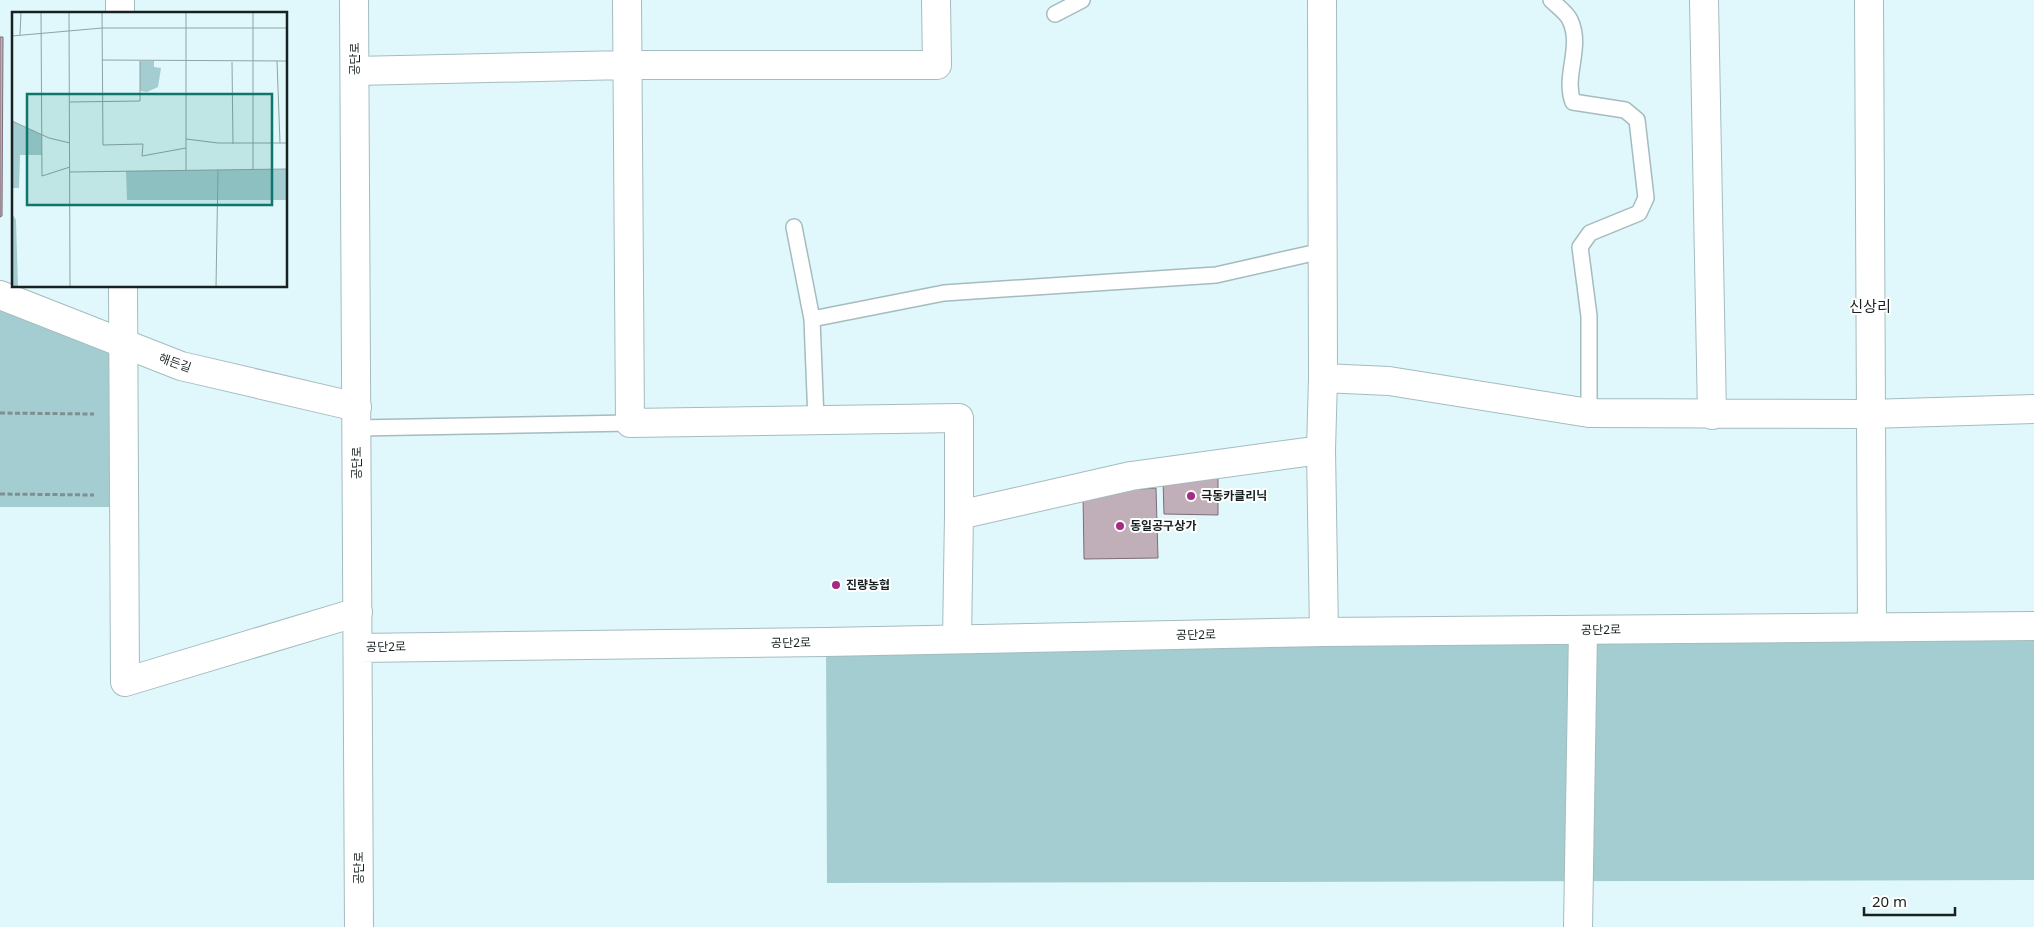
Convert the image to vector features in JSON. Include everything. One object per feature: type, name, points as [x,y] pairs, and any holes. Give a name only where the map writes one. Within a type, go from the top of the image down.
[{"type":"street","name":"공단로","points":[[354,0],[359,927]]},
{"type":"street","points":[[627,0],[630,423],[959,418],[957,639]]},
{"type":"street","points":[[355,71],[627,65],[937,65],[936,0]]},
{"type":"street","points":[[1322,0],[1323,378],[1320,450],[1324,632]]},
{"type":"street","points":[[1704,0],[1712,415]]},
{"type":"street","points":[[1868,0],[1869,414],[1872,628]]},
{"type":"street","points":[[123,288],[125,682],[358,612]]},
{"type":"street","name":"해든길","points":[[0,295],[181,366],[357,417]]},
{"type":"street","points":[[1323,378],[1389,381],[1589,413],[1712,415],[1869,414],[2034,409]]},
{"type":"street","points":[[959,515],[1131,476],[1320,450]]},
{"type":"street","name":"공단2로","points":[[358,648],[1324,632],[2034,626]]},
{"type":"street","points":[[1578,927],[1583,630]]},
{"type":"lane","points":[[1055,14],[1082,0]]},
{"type":"lane","points":[[1551,0],[1570,20],[1572,28],[1575,44],[1569,92],[1573,102],[1625,110],[1637,120],[1646,198],[1639,213],[1590,233],[1580,247],[1589,316],[1589,413]]},
{"type":"lane","points":[[794,227],[812,319],[816,420]]},
{"type":"lane","points":[[812,319],[944,293],[1216,275],[1322,251]]},
{"type":"lane","points":[[357,417],[630,423]]},
{"type":"path","points":[[0,413],[124,414]]},
{"type":"path","points":[[0,494],[124,495]]},
{"type":"shaded area","points":[[0,295],[123,344],[124,507],[0,507]]},
{"type":"shaded area","points":[[2034,629],[2034,880],[827,883],[826,642]]},
{"type":"building","points":[[0,37],[3,37],[2,216],[0,217]]},
{"type":"building","name":"극동카클리닉","points":[[1218,478],[1218,515],[1164,514],[1163,479]]},
{"type":"building","name":"동일공구상가","points":[[1156,488],[1158,558],[1084,559],[1083,493]]},
{"type":"place","name":"극동카클리닉","points":[[1191,496]]},
{"type":"place","name":"동일공구상가","points":[[1120,526]]},
{"type":"place","name":"진량농협","points":[[836,585]]},
{"type":"district","name":"신상리","points":[[1870,307]]}]
